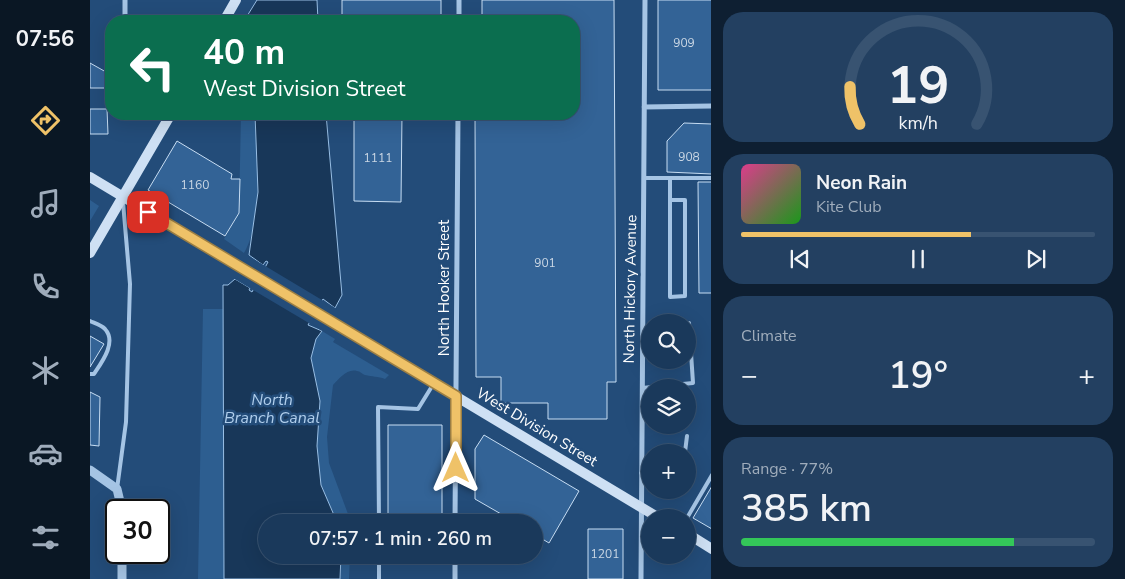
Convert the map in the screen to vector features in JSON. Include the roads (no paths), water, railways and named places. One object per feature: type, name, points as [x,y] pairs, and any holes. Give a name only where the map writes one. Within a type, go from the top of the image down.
[{"type":"main road","points":[[227,15],[236,0]]},
{"type":"main road","points":[[90,254],[168,120]]},
{"type":"main road","name":"West Division Street","points":[[90,177],[645,509]]},
{"type":"main road","points":[[696,539],[711,549]]},
{"type":"street","points":[[125,0],[125,15]]},
{"type":"street","points":[[459,0],[459,15]]},
{"type":"street","name":"North Hickory Avenue","points":[[642,379],[645,0]]},
{"type":"street","points":[[644,107],[711,106]]},
{"type":"street","name":"North Hooker Street","points":[[455,514],[458,120]]},
{"type":"street","points":[[90,470],[117,489],[119,499]]},
{"type":"street","name":"North Hickory Avenue","points":[[641,473],[641,579]]},
{"type":"street","points":[[122,564],[122,579]]},
{"type":"street","points":[[455,564],[455,579]]},
{"type":"lane","points":[[644,178],[711,178]]},
{"type":"lane","points":[[670,178],[670,200],[670,297],[685,296],[685,200],[670,200]]},
{"type":"lane","points":[[117,489],[126,422],[130,284],[123,197]]},
{"type":"lane","points":[[90,321],[105,328],[110,339],[106,355],[94,374],[90,374]]},
{"type":"lane","points":[[379,514],[378,407],[418,409],[434,383]]},
{"type":"lane","points":[[686,444],[687,436]]},
{"type":"lane","points":[[692,509],[711,475]]},
{"type":"lane","points":[[379,564],[379,579]]},
{"type":"water","points":[[257,0],[317,0],[318,15],[248,15]]},
{"type":"water","name":"North Branch Canal","points":[[255,120],[327,120],[342,295],[335,308],[323,299],[308,325],[322,331],[316,339],[311,358],[320,401],[317,446],[321,485],[334,514],[258,514],[258,564],[341,564],[340,579],[224,579],[223,285],[228,285],[235,279],[250,288],[249,290],[252,292],[268,262],[266,261],[263,265],[249,255],[258,192]]}]
